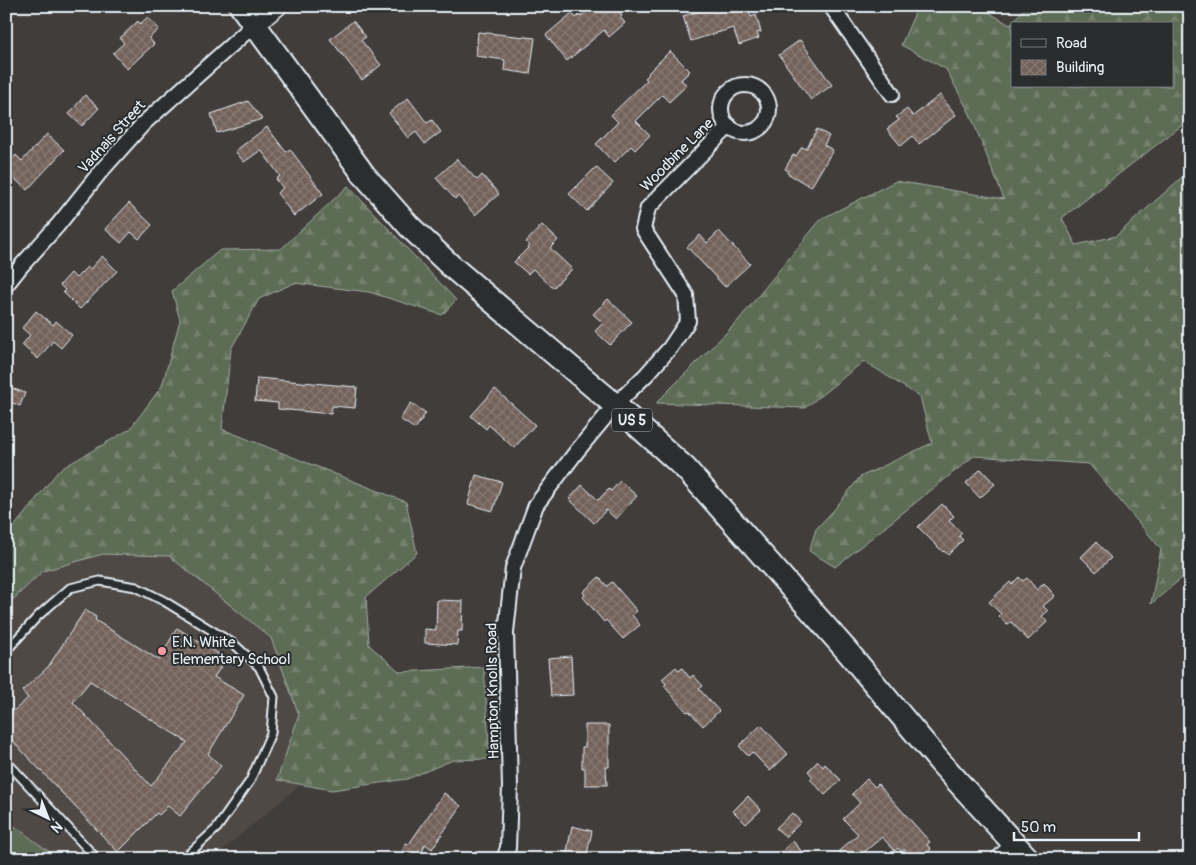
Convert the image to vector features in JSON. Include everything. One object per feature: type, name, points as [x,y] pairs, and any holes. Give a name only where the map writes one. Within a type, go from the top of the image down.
[{"type":"main road","name":"US 5","points":[[241,6],[364,175],[409,226],[451,266],[615,405],[686,469],[847,651],[1014,854]]},
{"type":"street","points":[[255,24],[278,6]]},
{"type":"street","points":[[830,6],[892,94]]},
{"type":"street","name":"Vadnais Street","points":[[6,285],[58,225],[101,171],[144,123],[255,24]]},
{"type":"street","name":"Woodbine Lane","points":[[615,405],[664,355],[688,321],[686,295],[643,229],[648,208],[729,126]]},
{"type":"street","name":"Hampton Knolls Road","points":[[504,859],[508,848],[510,786],[506,632],[513,568],[536,505],[615,405]]},
{"type":"lane","points":[[6,652],[38,616],[70,588],[100,581],[136,587],[164,601],[234,644],[259,667],[274,697],[271,733],[250,782],[217,828],[183,859]]},
{"type":"lane","points":[[6,761],[97,859]]},
{"type":"shaded area","name":"E.N. White Elementary School","points":[[111,460],[385,714],[212,859],[6,859],[6,587]]},
{"type":"green space","points":[[918,6],[978,6],[1010,25],[1011,24],[1011,88],[1174,88],[1174,22],[1013,22],[1026,6],[1190,6],[1190,119],[1062,218],[1076,245],[1116,236],[1190,170],[1190,571],[1151,604],[1161,549],[1089,464],[974,456],[835,567],[809,551],[816,529],[860,477],[932,443],[920,397],[864,361],[805,408],[656,403],[737,322],[821,219],[896,181],[1004,199],[970,114],[946,69],[901,45]]},
{"type":"green space","points":[[348,186],[456,300],[442,315],[369,292],[294,283],[259,299],[231,349],[222,429],[406,502],[417,553],[366,597],[369,645],[400,672],[484,667],[490,759],[453,760],[407,779],[332,790],[277,780],[299,715],[271,638],[169,556],[103,554],[43,571],[6,606],[6,537],[59,470],[130,429],[162,386],[180,320],[172,291],[220,250],[281,249]]},
{"type":"green space","points":[[6,820],[59,859],[6,859]]},
{"type":"building","points":[[593,6],[614,6],[625,23],[609,37],[604,30],[567,61],[546,35],[572,13],[576,18],[579,15],[580,17]]},
{"type":"building","points":[[715,6],[747,6],[751,17],[756,15],[761,32],[757,33],[759,38],[739,45],[733,28],[691,41],[683,16]]},
{"type":"building","points":[[148,17],[159,29],[149,38],[154,44],[127,69],[113,53],[124,43],[120,38],[138,21],[140,24]]},
{"type":"building","points":[[353,21],[366,37],[361,40],[381,65],[362,80],[330,39]]},
{"type":"building","points":[[478,32],[535,38],[530,74],[504,70],[505,60],[476,56]]},
{"type":"building","points":[[800,40],[832,85],[811,100],[779,55]]},
{"type":"building","points":[[670,51],[690,71],[681,80],[687,85],[669,102],[662,95],[636,121],[650,135],[635,150],[631,146],[614,163],[596,144],[618,122],[611,115],[647,80],[645,78],[648,73]]},
{"type":"building","points":[[85,95],[99,108],[82,126],[69,114]]},
{"type":"building","points":[[940,95],[956,115],[919,144],[913,136],[901,146],[887,129],[899,120],[896,117],[907,109],[913,116]]},
{"type":"building","points":[[408,98],[427,123],[432,120],[441,132],[425,144],[416,132],[408,138],[389,113]]},
{"type":"building","points":[[248,101],[262,119],[217,133],[211,114]]},
{"type":"building","points":[[267,127],[286,152],[290,149],[323,194],[294,216],[277,193],[283,188],[276,179],[280,176],[261,150],[244,162],[235,151]]},
{"type":"building","points":[[817,129],[829,136],[824,145],[833,150],[811,187],[787,173],[788,171],[785,169],[793,155],[796,156],[802,147],[806,149]]},
{"type":"building","points":[[47,134],[64,150],[27,190],[6,171],[6,166],[16,155],[22,161]]},
{"type":"building","points":[[457,159],[477,180],[482,175],[499,194],[475,215],[458,196],[455,199],[436,178]]},
{"type":"building","points":[[596,167],[613,183],[587,211],[569,194]]},
{"type":"building","points":[[129,203],[152,225],[139,239],[131,232],[121,243],[105,229]]},
{"type":"building","points":[[542,225],[558,240],[550,248],[572,269],[553,288],[533,269],[528,274],[514,262],[530,246],[526,242]]},
{"type":"building","points":[[719,231],[750,264],[725,287],[687,247],[700,235],[707,243]]},
{"type":"building","points":[[102,256],[117,271],[80,309],[63,292],[65,290],[60,285],[71,273],[76,278],[87,267],[90,269]]},
{"type":"building","points":[[608,299],[632,322],[610,345],[595,331],[603,323],[593,314]]},
{"type":"building","points":[[36,311],[53,325],[56,321],[72,335],[61,348],[53,341],[38,359],[22,345],[30,335],[22,328]]},
{"type":"building","points":[[257,378],[357,387],[355,408],[332,406],[331,414],[278,409],[278,403],[255,401]]},
{"type":"building","points":[[6,386],[25,393],[20,406],[6,400]]},
{"type":"building","points":[[495,389],[535,425],[514,448],[489,425],[486,429],[471,416]]},
{"type":"building","points":[[411,403],[426,413],[415,429],[400,419]]},
{"type":"building","points":[[981,469],[995,484],[980,498],[966,483]]},
{"type":"building","points":[[476,475],[502,482],[493,511],[468,504]]},
{"type":"building","points":[[620,481],[637,496],[616,519],[606,510],[594,523],[569,499],[582,485],[598,500],[609,489],[611,491]]},
{"type":"building","points":[[942,504],[954,516],[949,521],[962,533],[959,536],[963,540],[948,555],[918,527]]},
{"type":"building","points":[[1096,542],[1111,558],[1096,572],[1081,557]]},
{"type":"building","points":[[599,577],[607,586],[612,582],[637,611],[632,615],[640,625],[623,639],[606,620],[604,622],[583,597],[585,595],[583,592]]},
{"type":"building","points":[[1019,577],[1023,581],[1027,578],[1037,590],[1044,583],[1055,596],[1043,606],[1048,611],[1042,616],[1047,622],[1028,640],[1011,622],[1007,625],[999,616],[1001,614],[989,602],[1010,582],[1012,584]]},
{"type":"building","points":[[437,600],[463,601],[462,631],[458,631],[457,645],[425,643],[425,629],[436,630]]},
{"type":"building","points":[[85,610],[96,617],[95,620],[159,660],[177,628],[219,654],[216,658],[224,662],[214,677],[244,695],[208,754],[221,766],[180,816],[168,806],[159,815],[157,813],[118,852],[6,734],[6,718],[28,698],[22,691],[48,667]],"holes":[[[90,681],[187,742],[151,786],[73,702]]]},
{"type":"building","points":[[571,656],[573,695],[551,696],[548,658]]},
{"type":"building","points":[[676,667],[679,671],[682,668],[690,678],[693,675],[703,686],[699,689],[719,711],[703,726],[689,711],[687,712],[664,686],[666,684],[662,679]]},
{"type":"building","points":[[585,725],[609,725],[609,767],[606,767],[607,785],[585,785],[585,768],[582,768],[582,747],[585,747]]},
{"type":"building","points":[[761,725],[788,754],[770,771],[752,752],[748,756],[739,746]]},
{"type":"building","points":[[818,761],[823,767],[825,764],[841,780],[825,795],[810,779],[813,777],[808,771]]},
{"type":"building","points":[[867,779],[875,787],[878,784],[930,842],[927,845],[931,849],[921,859],[913,859],[904,849],[901,852],[898,848],[895,851],[882,837],[856,859],[845,859],[839,851],[858,834],[843,819],[860,803],[852,794]]},
{"type":"building","points":[[444,793],[461,806],[432,849],[425,844],[420,859],[399,859],[406,843],[409,844]]},
{"type":"building","points":[[748,796],[761,810],[746,824],[733,811]]},
{"type":"building","points":[[792,813],[801,822],[786,837],[776,828]]},
{"type":"building","points":[[572,826],[592,831],[586,859],[569,859],[566,856]]},
{"type":"building","points":[[793,841],[808,859],[773,859]]},
{"type":"place","name":"E.N. White Elementary School","points":[[162,651]]}]
